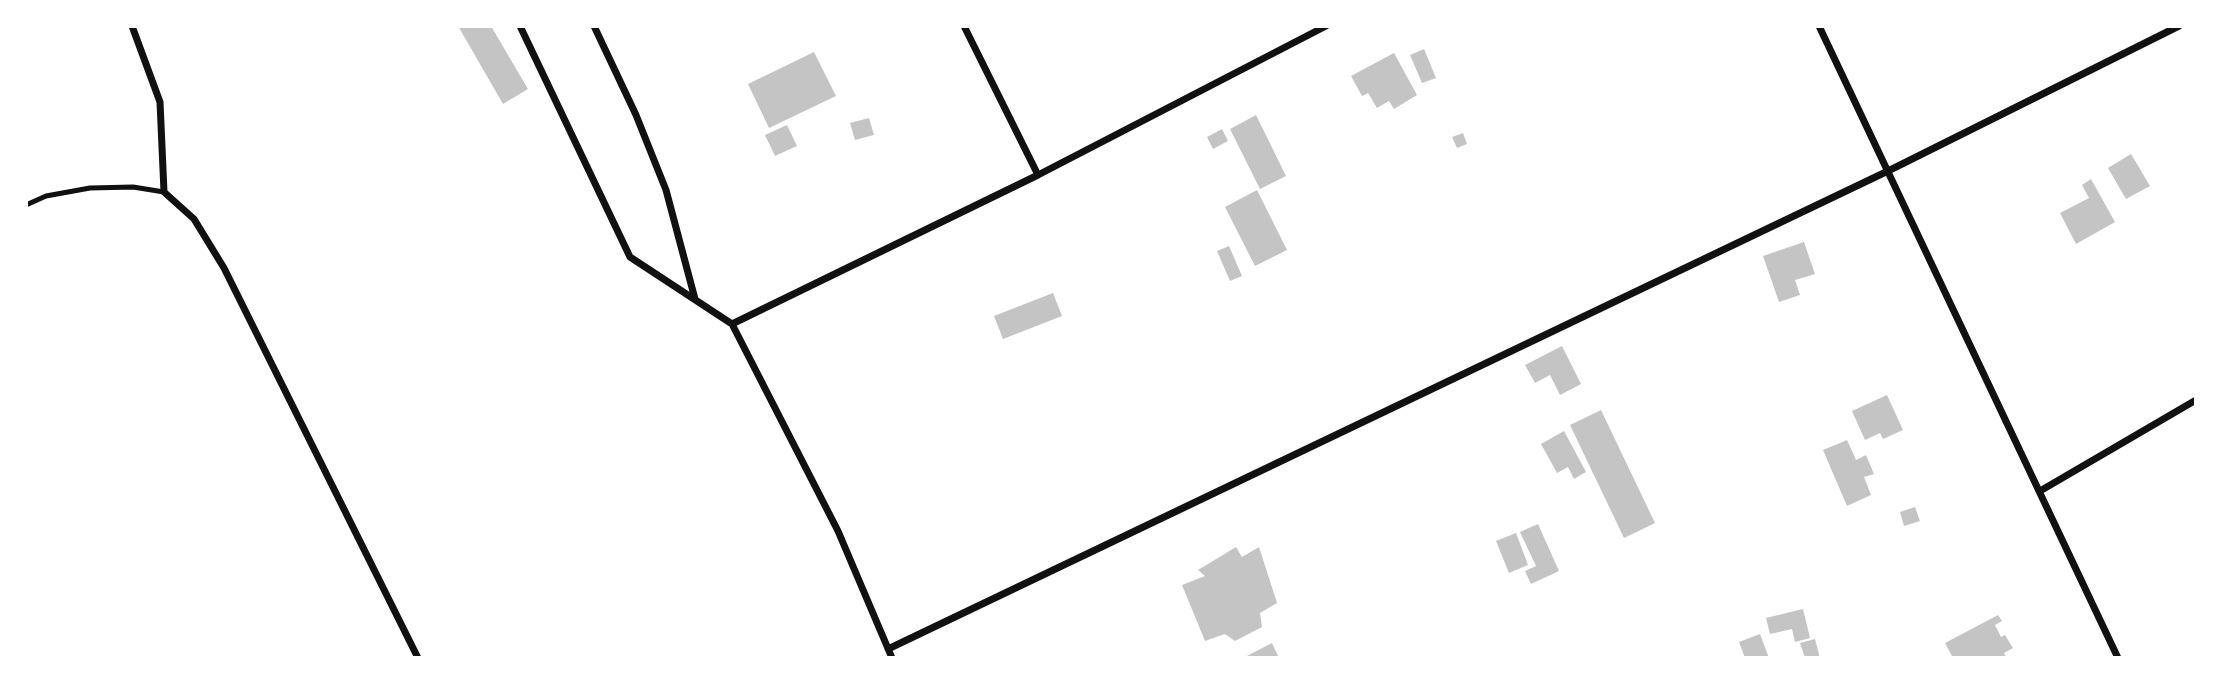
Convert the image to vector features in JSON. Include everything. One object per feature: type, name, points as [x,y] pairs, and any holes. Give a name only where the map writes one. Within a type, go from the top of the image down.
[{"type":"street","points":[[132,26],[160,102],[164,192],[194,219],[224,268],[418,658]]},
{"type":"street","points":[[520,26],[630,257],[732,324],[838,531],[892,658]]},
{"type":"street","points":[[594,26],[636,115],[666,190],[695,300]]},
{"type":"street","points":[[964,26],[1038,175]]},
{"type":"street","points":[[732,324],[1038,175],[1326,26]]},
{"type":"street","points":[[1819,26],[2118,658]]},
{"type":"street","points":[[888,649],[1888,171],[2179,26]]},
{"type":"street","points":[[2040,491],[2196,400]]},
{"type":"lane","points":[[26,205],[46,196],[90,188],[133,187],[164,192]]},
{"type":"building","points":[[458,26],[491,26],[528,89],[503,104]]},
{"type":"building","points":[[1424,49],[1436,78],[1422,83],[1410,55]]},
{"type":"building","points":[[814,52],[836,96],[769,128],[748,84]]},
{"type":"building","points":[[1394,53],[1417,95],[1394,109],[1389,101],[1377,108],[1368,93],[1362,96],[1351,76]]},
{"type":"building","points":[[1256,115],[1286,176],[1260,189],[1230,129]]},
{"type":"building","points":[[869,118],[874,135],[855,140],[850,123]]},
{"type":"building","points":[[787,125],[797,146],[775,156],[765,135]]},
{"type":"building","points":[[1222,129],[1228,141],[1213,149],[1207,137]]},
{"type":"building","points":[[1463,133],[1467,144],[1457,148],[1452,137]]},
{"type":"building","points":[[2131,154],[2150,186],[2126,199],[2108,168]]},
{"type":"building","points":[[2091,179],[2115,222],[2076,244],[2060,213],[2089,198],[2082,185]]},
{"type":"building","points":[[1257,190],[1287,250],[1255,266],[1225,207]]},
{"type":"building","points":[[1804,242],[1815,274],[1795,280],[1800,295],[1779,302],[1763,256]]},
{"type":"building","points":[[1229,246],[1242,276],[1230,281],[1217,251]]},
{"type":"building","points":[[1053,293],[1062,316],[1003,339],[994,316]]},
{"type":"building","points":[[1562,346],[1581,384],[1560,395],[1550,375],[1535,383],[1525,365]]},
{"type":"building","points":[[1887,395],[1903,430],[1883,439],[1880,433],[1865,440],[1852,411]]},
{"type":"building","points":[[1601,410],[1655,523],[1624,538],[1570,425]]},
{"type":"building","points":[[1564,431],[1586,472],[1574,479],[1568,467],[1557,473],[1541,444]]},
{"type":"building","points":[[1847,440],[1856,460],[1866,455],[1874,474],[1864,477],[1871,495],[1847,506],[1823,450]]},
{"type":"building","points":[[1915,507],[1920,521],[1904,526],[1900,512]]},
{"type":"building","points":[[1538,524],[1559,571],[1531,584],[1525,571],[1536,566],[1520,532]]},
{"type":"building","points":[[1516,533],[1528,565],[1509,573],[1496,541]]},
{"type":"building","points":[[1236,547],[1242,557],[1259,547],[1277,603],[1260,613],[1262,627],[1235,641],[1225,634],[1205,641],[1182,585],[1205,576],[1198,570]]},
{"type":"building","points":[[1803,609],[1810,638],[1795,642],[1792,629],[1770,634],[1766,618]]},
{"type":"building","points":[[1998,615],[2002,621],[1995,625],[2001,637],[2005,635],[2013,648],[2004,653],[2007,658],[1953,658],[1945,643]]},
{"type":"building","points":[[1760,634],[1769,658],[1745,658],[1739,642]]},
{"type":"building","points":[[1815,639],[1820,658],[1805,658],[1800,643]]},
{"type":"building","points":[[1272,643],[1279,658],[1243,658]]}]
